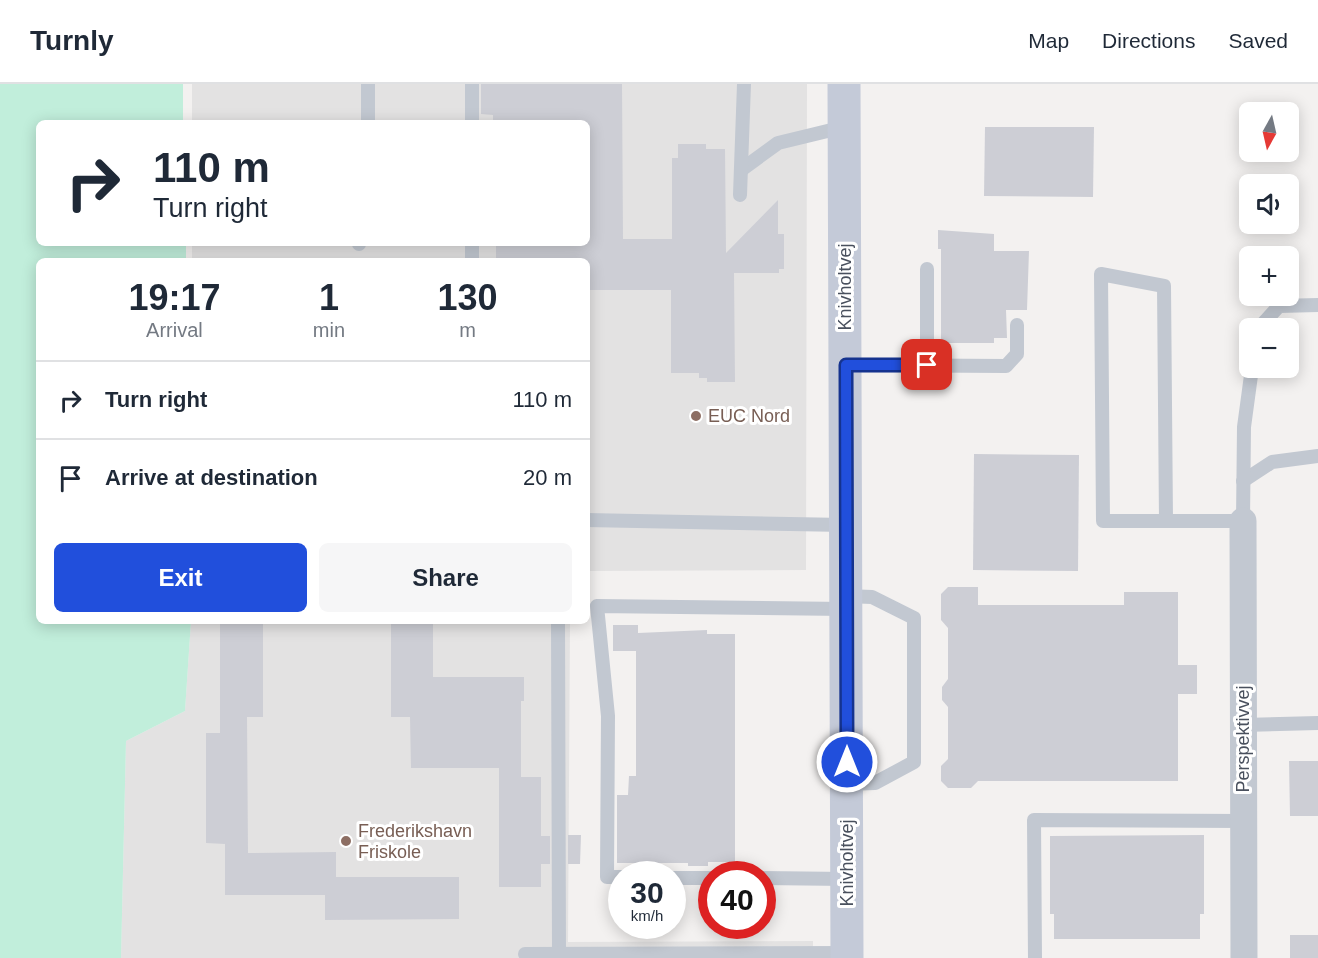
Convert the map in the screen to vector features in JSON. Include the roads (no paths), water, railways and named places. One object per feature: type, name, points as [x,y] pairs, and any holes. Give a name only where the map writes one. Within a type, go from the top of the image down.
[{"type":"street","name":"Knivholtvej","points":[[844,84],[847,955]]},
{"type":"street","name":"Perspektivvej","points":[[1243,521],[1244,958]]},
{"type":"lane","points":[[368,84],[368,120]]},
{"type":"lane","points":[[472,84],[472,120]]},
{"type":"lane","points":[[740,195],[744,84]]},
{"type":"lane","points":[[741,170],[778,143],[844,127]]},
{"type":"lane","points":[[927,269],[927,365]]},
{"type":"lane","points":[[1166,521],[1164,286],[1101,274],[1103,520],[1166,521],[1243,521],[1244,427],[1251,378]]},
{"type":"lane","points":[[1268,318],[1279,306],[1318,305]]},
{"type":"lane","points":[[846,365],[1006,366],[1017,354],[1017,325]]},
{"type":"lane","points":[[1244,481],[1272,462],[1318,456]]},
{"type":"lane","points":[[590,520],[846,525]]},
{"type":"lane","points":[[608,877],[608,716],[597,606],[846,602],[872,597],[914,618],[914,762],[875,783],[847,784]]},
{"type":"lane","points":[[558,624],[559,954]]},
{"type":"lane","points":[[1243,725],[1318,723]]},
{"type":"lane","points":[[1035,958],[1034,820],[1243,821]]},
{"type":"lane","points":[[776,878],[847,879]]},
{"type":"lane","points":[[525,954],[847,955]]},
{"type":"place","name":"EUC Nord","points":[[696,416]]},
{"type":"place","name":"Frederikshavn Friskole","points":[[346,841]]}]
